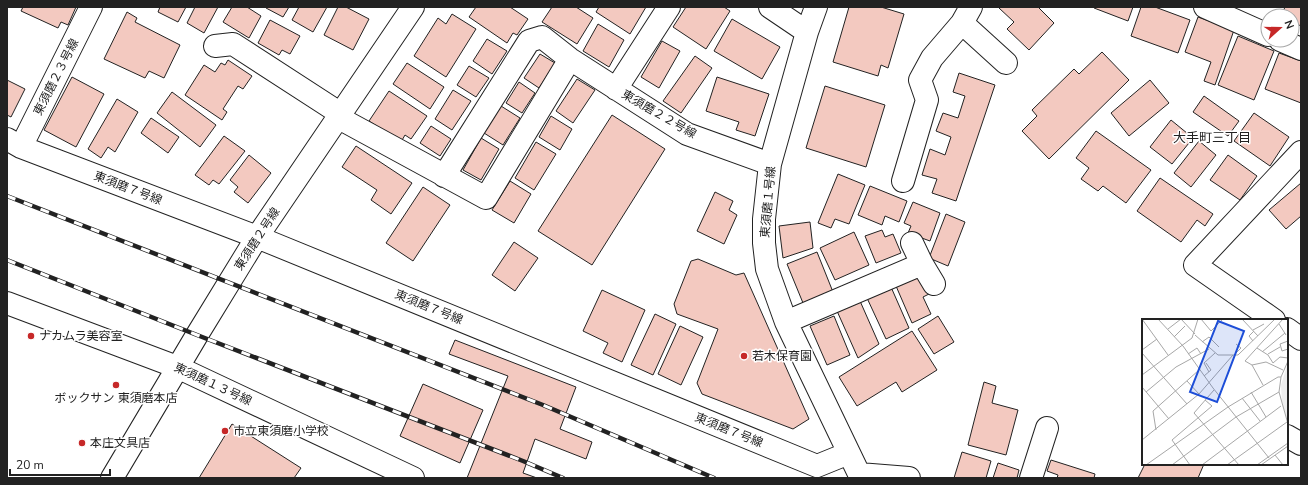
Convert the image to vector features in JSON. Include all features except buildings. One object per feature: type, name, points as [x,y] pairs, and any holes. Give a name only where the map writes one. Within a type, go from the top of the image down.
[{"type":"street","name":"東須磨２３号線","points":[[14,143],[91,7]]},
{"type":"street","name":"東須磨２２号線","points":[[669,7],[616,90],[686,134],[770,164]]},
{"type":"street","points":[[770,7],[808,32]]},
{"type":"street","name":"東須磨１号線","points":[[816,7],[770,164],[764,218],[764,244],[767,269],[786,322],[860,476]]},
{"type":"street","points":[[1205,7],[1260,31]]},
{"type":"street","name":"東須磨２号線","points":[[112,478],[177,367],[257,237],[412,8]]},
{"type":"street","points":[[903,181],[927,100],[920,80],[932,58],[967,15],[1006,63]]},
{"type":"street","points":[[444,176],[529,41],[542,37],[570,59],[616,90]]},
{"type":"street","points":[[215,46],[233,44],[340,116],[444,176],[486,198],[570,59]]},
{"type":"street","name":"東須磨７号線","points":[[14,143],[257,237],[817,466],[850,453]]},
{"type":"street","points":[[1273,319],[1195,265],[1301,152]]},
{"type":"street","points":[[912,243],[934,284]]},
{"type":"street","points":[[786,322],[922,264]]},
{"type":"street","name":"東須磨１３号線","points":[[7,303],[177,367],[413,478]]},
{"type":"street","points":[[1288,330],[1301,339]]},
{"type":"street","points":[[1031,478],[1047,428]]},
{"type":"street","points":[[1288,437],[1301,444]]},
{"type":"street","points":[[860,476],[909,478]]},
{"type":"railway","points":[[7,196],[543,405],[714,478]]},
{"type":"railway","points":[[7,260],[523,461],[563,478]]},
{"type":"place","name":"ナカムラ美容室","points":[[31,336]]},
{"type":"place","name":"若木保育園","points":[[744,356]]},
{"type":"place","name":"ボックサン 東須磨本店","points":[[116,385]]},
{"type":"place","name":"市立東須磨小学校","points":[[225,431]]},
{"type":"place","name":"本庄文具店","points":[[82,443]]},
{"type":"district","name":"大手町三丁目","points":[[1212,137]]}]
